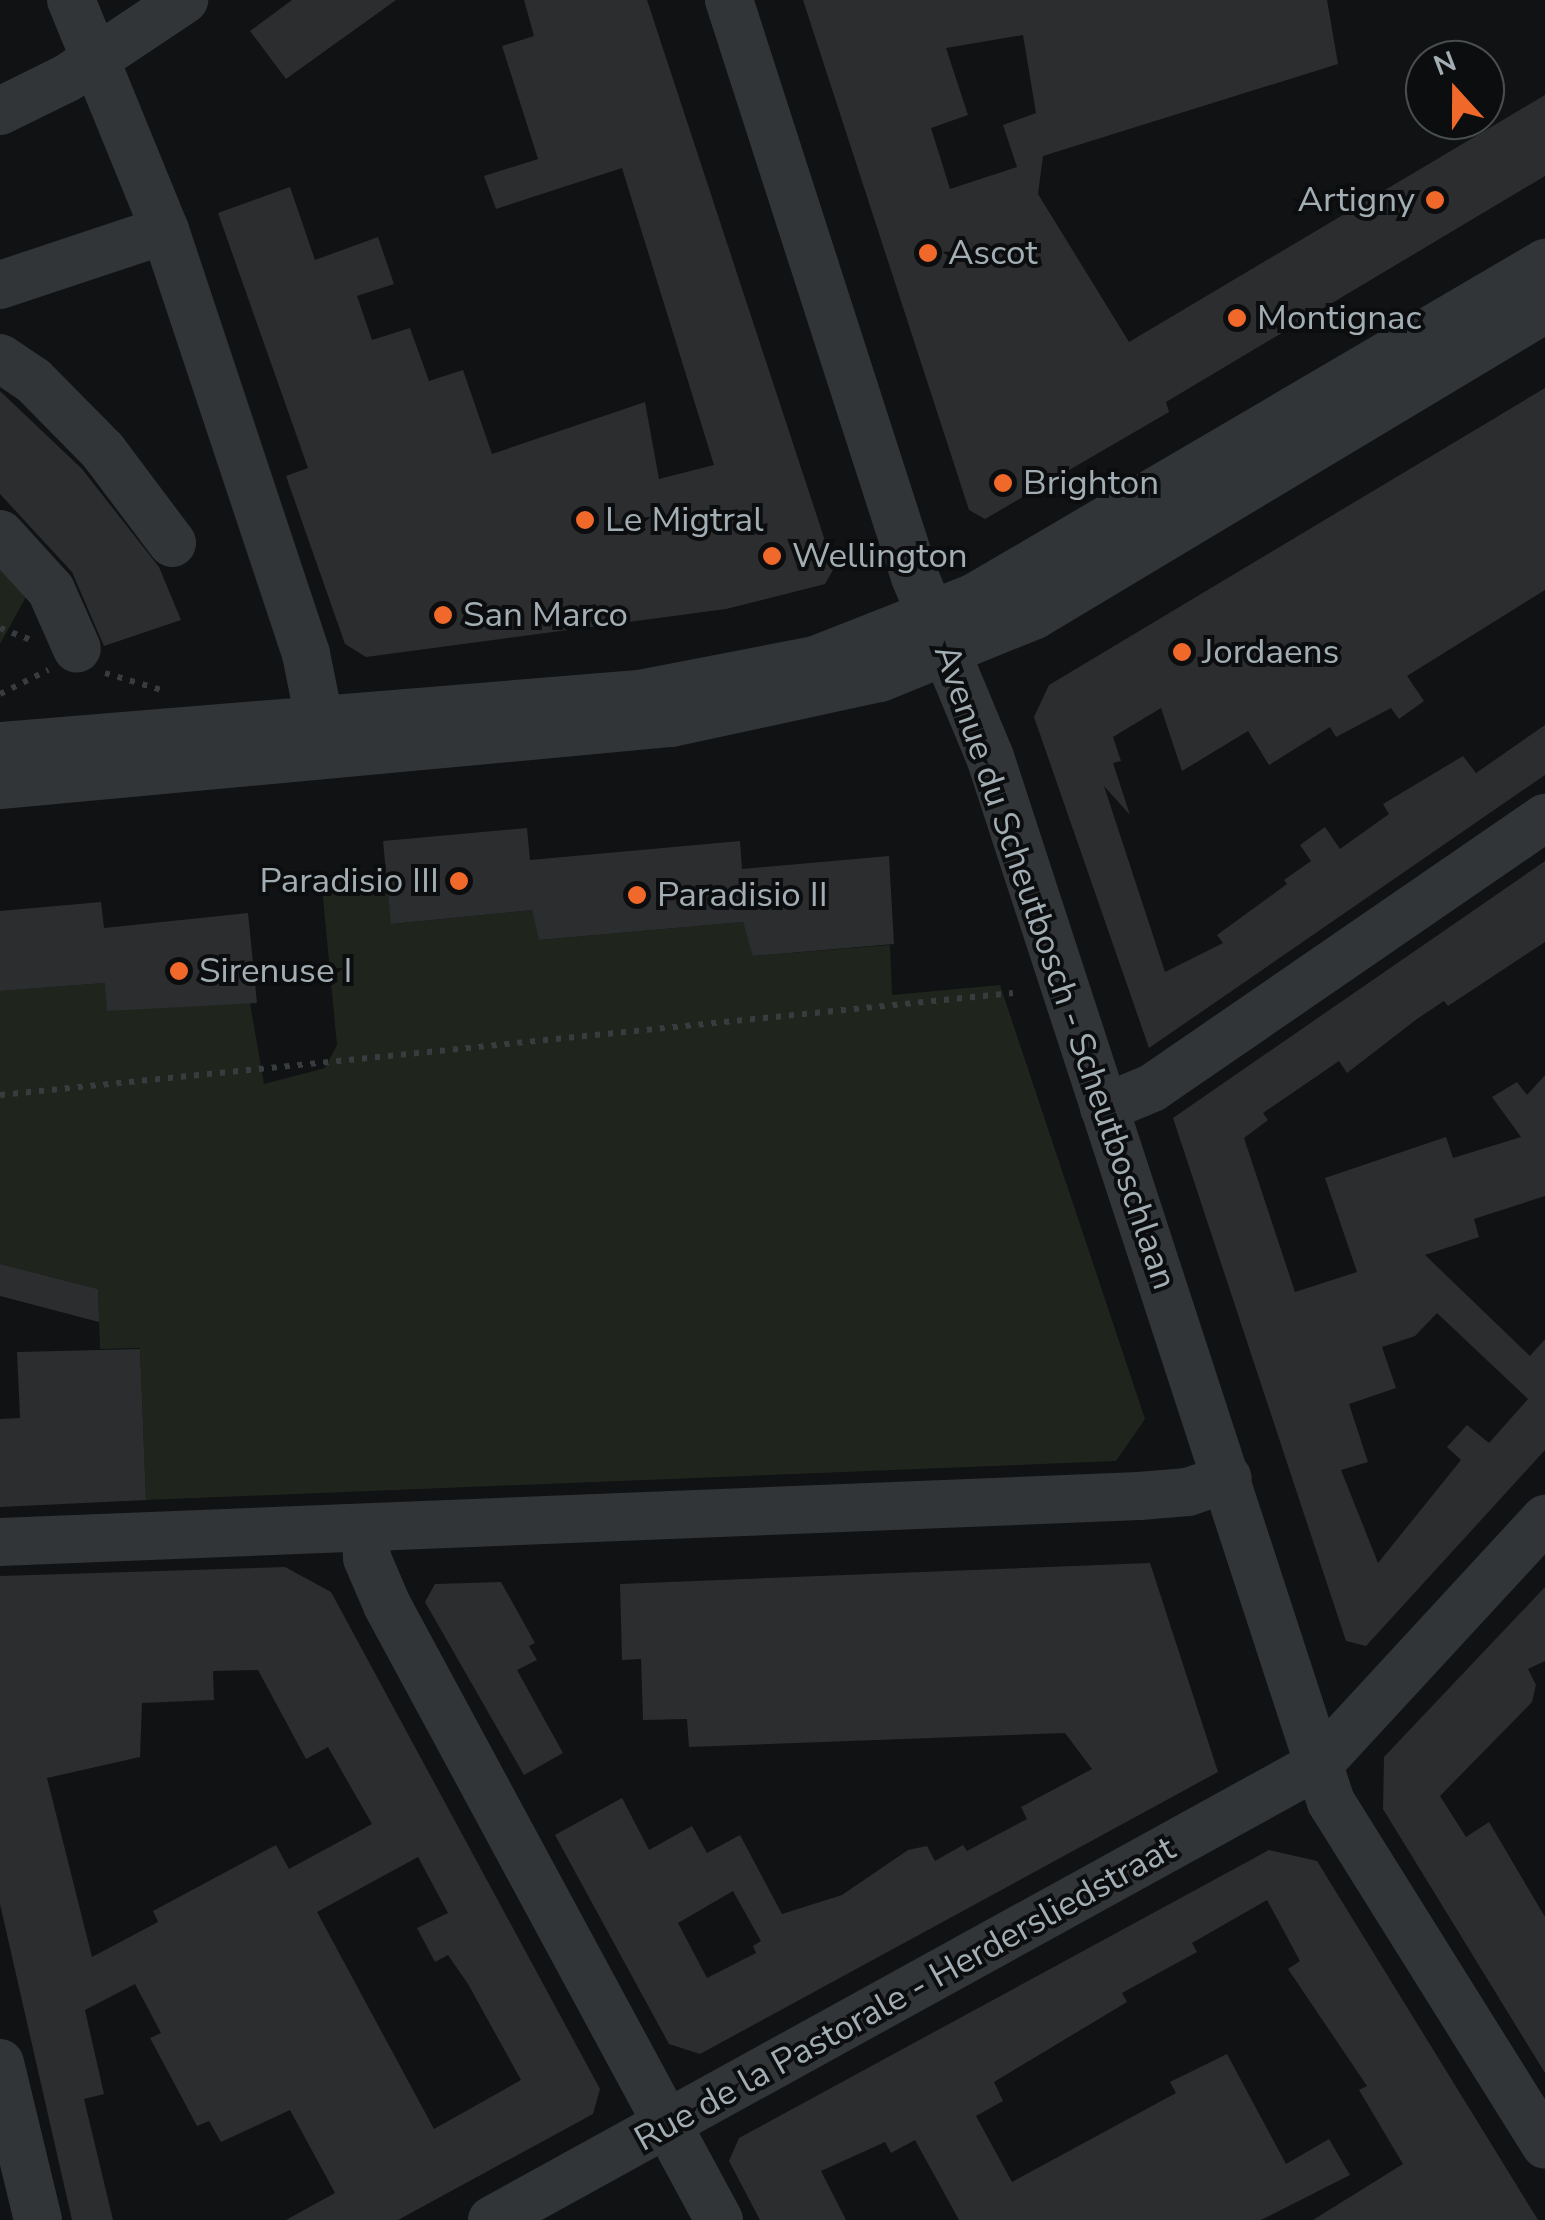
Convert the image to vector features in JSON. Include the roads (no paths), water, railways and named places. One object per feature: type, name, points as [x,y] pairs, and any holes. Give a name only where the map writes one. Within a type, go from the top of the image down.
[{"type":"street","points":[[72,0],[165,230],[306,654],[323,736]]},
{"type":"street","points":[[0,110],[97,60],[184,0]]},
{"type":"street","name":"Avenue du Scheutbosch - Scheutboschlaan","points":[[729,0],[915,577],[942,634],[1104,1108],[1331,1802],[1545,2145]]},
{"type":"street","points":[[0,284],[165,230]]},
{"type":"street","points":[[0,746],[671,723],[880,678],[1058,552],[1545,263]]},
{"type":"street","points":[[942,634],[1034,615],[1545,309]]},
{"type":"street","points":[[0,358],[33,380],[104,451],[172,543]]},
{"type":"street","points":[[0,534],[51,590],[64,658]]},
{"type":"street","points":[[0,784],[323,736]]},
{"type":"street","points":[[1104,1108],[1152,1088],[1545,818]]},
{"type":"street","points":[[0,1542],[1139,1496],[1188,1492],[1228,1478]]},
{"type":"street","name":"Rue de la Pastorale - Herdersliedstraat","points":[[492,2220],[1318,1765],[1545,1518]]},
{"type":"street","points":[[365,1528],[367,1558],[387,1604],[719,2220]]},
{"type":"street","points":[[0,2062],[38,2220]]},
{"type":"place","name":"Artigny","points":[[1435,200]]},
{"type":"place","name":"Ascot","points":[[928,253]]},
{"type":"place","name":"Montignac","points":[[1237,318]]},
{"type":"place","name":"Brighton","points":[[1003,483]]},
{"type":"place","name":"Le Migtral","points":[[585,520]]},
{"type":"place","name":"Wellington","points":[[772,556]]},
{"type":"place","name":"San Marco","points":[[443,615]]},
{"type":"place","name":"Jordaens","points":[[1182,652]]},
{"type":"place","name":"Paradisio III","points":[[459,881]]},
{"type":"place","name":"Paradisio II","points":[[637,895]]},
{"type":"place","name":"Sirenuse I","points":[[179,971]]}]
